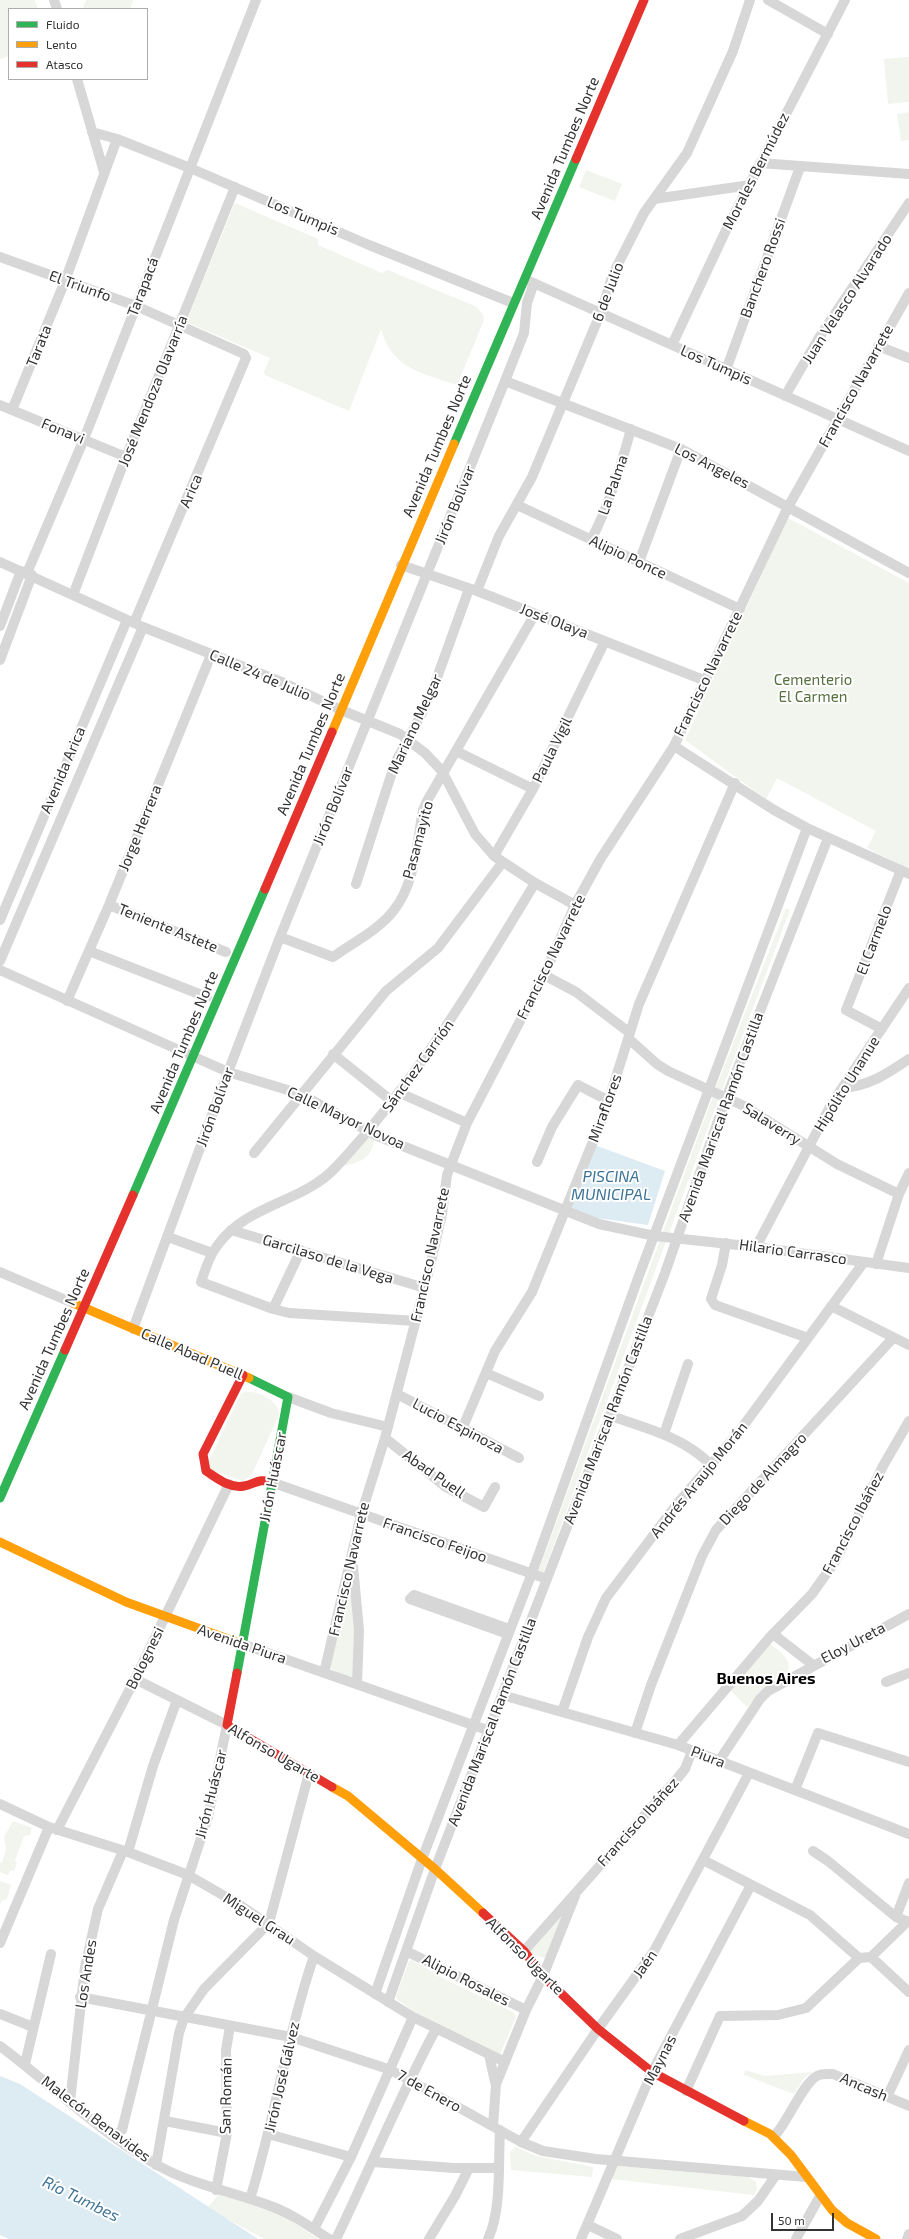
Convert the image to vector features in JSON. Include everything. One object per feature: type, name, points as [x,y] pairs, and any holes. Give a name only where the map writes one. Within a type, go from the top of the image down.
[{"type":"main road","name":"Avenida Tumbes Norte","points":[[0,1498],[193,1057],[341,710],[395,563],[506,301],[524,279],[644,0]]},
{"type":"main road","name":"Avenida Tumbes Norte","points":[[329,709],[336,694]]},
{"type":"main road","name":"Calle Abad Puell","points":[[73,1304],[243,1375],[288,1397]]},
{"type":"main road","points":[[229,1484],[206,1471],[203,1454],[243,1375]]},
{"type":"main road","name":"Jirón Huáscar","points":[[227,1725],[288,1397]]},
{"type":"main road","name":"Francisco Feijoo","points":[[229,1484],[244,1486],[257,1479],[263,1478],[271,1482]]},
{"type":"main road","name":"Avenida Piura","points":[[0,1542],[126,1602],[242,1644]]},
{"type":"main road","name":"Alfonso Ugarte","points":[[227,1725],[348,1796],[435,1869],[524,1951],[543,1976],[598,2029],[652,2072],[770,2134],[791,2155],[820,2196],[847,2223],[876,2239]]},
{"type":"street","name":"Tarapacá","points":[[27,573],[84,439],[256,0]]},
{"type":"street","name":"6 de Julio","points":[[473,590],[532,477],[562,402],[601,312],[613,274],[644,214],[687,154],[733,51],[750,0]]},
{"type":"street","points":[[768,0],[828,34]]},
{"type":"street","name":"Morales Bermúdez","points":[[672,345],[684,315],[760,163],[845,0]]},
{"type":"street","points":[[77,80],[104,172]]},
{"type":"street","name":"Los Tumpis","points":[[92,132],[117,139],[190,168],[506,301]]},
{"type":"street","points":[[65,282],[117,139]]},
{"type":"street","points":[[760,163],[909,174]]},
{"type":"street","name":"Banchero Rossi","points":[[726,370],[800,167]]},
{"type":"street","points":[[654,198],[750,185]]},
{"type":"street","name":"José Mendoza Olavarría","points":[[73,596],[126,457],[235,187]]},
{"type":"street","name":"Juan Velasco Alvarado","points":[[785,396],[820,336],[909,203]]},
{"type":"street","name":"El Triunfo","points":[[0,257],[65,282],[136,306],[244,354],[246,358]]},
{"type":"street","name":"Los Tumpis","points":[[524,279],[601,312],[726,370],[909,451]]},
{"type":"street","name":"Tarata","points":[[12,410],[65,282]]},
{"type":"street","name":"Jirón Bolívar","points":[[133,1330],[228,1072],[280,937],[524,334],[527,303],[534,283]]},
{"type":"street","name":"Francisco Navarrete","points":[[324,1673],[352,1556],[360,1515],[385,1438],[425,1288],[442,1214],[451,1164],[468,1123],[544,975],[575,905],[601,858],[674,746],[788,507],[909,293]]},
{"type":"street","points":[[878,346],[909,358]]},
{"type":"street","name":"Arica","points":[[135,623],[246,358]]},
{"type":"street","name":"Los Angeles","points":[[505,381],[631,429],[681,450],[909,573]]},
{"type":"street","name":"Fonavi","points":[[0,405],[126,457]]},
{"type":"street","name":"La Palma","points":[[591,540],[598,527],[631,429]]},
{"type":"street","points":[[638,562],[681,450]]},
{"type":"street","name":"Alipio Ponce","points":[[517,505],[740,609]]},
{"type":"street","name":"Calle 24 de Julio","points":[[0,562],[135,623],[284,684],[329,709],[341,710],[408,739],[442,771],[475,834],[494,856],[502,863],[534,883],[575,905]]},
{"type":"street","name":"José Olaya","points":[[395,563],[473,590],[706,681]]},
{"type":"street","points":[[0,626],[27,573]]},
{"type":"street","points":[[0,660],[27,573]]},
{"type":"street","name":"Mariano Melgar","points":[[356,884],[394,763],[408,739],[434,686],[473,590]]},
{"type":"street","name":"Pasamayito","points":[[280,937],[333,957],[393,912],[404,893],[411,870],[423,810],[442,771],[456,751],[535,614]]},
{"type":"street","points":[[0,961],[135,623]]},
{"type":"street","name":"Avenida Arica","points":[[0,920],[135,623]]},
{"type":"street","name":"Paula Vigil","points":[[494,856],[533,789],[605,641]]},
{"type":"street","name":"Jorge Herrera","points":[[67,1001],[109,905],[211,655]]},
{"type":"street","points":[[674,746],[735,783],[774,810],[828,838],[905,872]]},
{"type":"street","points":[[456,751],[533,789]]},
{"type":"street","name":"Miraflores","points":[[463,1427],[504,1335],[532,1292],[609,1101],[639,1004],[735,783]]},
{"type":"street","name":"Avenida Mariscal Ramón Castilla","points":[[375,1994],[422,1859],[474,1726],[508,1632],[532,1573],[637,1281],[807,828]]},
{"type":"street","name":"Avenida Mariscal Ramón Castilla","points":[[388,2002],[435,1869],[490,1731],[502,1695],[665,1273],[676,1237],[726,1098],[828,838]]},
{"type":"street","points":[[254,1152],[386,991],[438,948],[502,863]]},
{"type":"street","name":"El Carmelo","points":[[882,1029],[846,1010],[905,872]]},
{"type":"street","name":"Sánchez Carrión","points":[[273,1309],[201,1282],[212,1254],[231,1230],[247,1218],[310,1188],[325,1178],[393,1102],[451,1021],[534,883]]},
{"type":"street","name":"Teniente Astete","points":[[109,905],[226,952]]},
{"type":"street","points":[[89,951],[207,997]]},
{"type":"street","name":"Calle Mayor Novoa","points":[[0,970],[228,1072],[301,1094],[368,1130],[599,1224],[655,1236],[676,1237]]},
{"type":"street","name":"Salaverry","points":[[544,975],[576,992],[630,1036],[657,1064],[708,1090],[744,1106],[837,1164],[899,1194]]},
{"type":"street","name":"Hipólito Unanue","points":[[756,1247],[808,1146],[842,1088],[909,988]]},
{"type":"street","points":[[333,1054],[393,1102]]},
{"type":"street","points":[[842,1088],[856,1087],[877,1080],[909,1059]]},
{"type":"street","points":[[537,1162],[552,1127],[578,1085],[609,1101]]},
{"type":"street","points":[[400,1093],[468,1123]]},
{"type":"street","points":[[876,1264],[899,1194],[909,1173]]},
{"type":"street","name":"Garcilaso de la Vega","points":[[231,1230],[425,1288]]},
{"type":"street","points":[[168,1237],[212,1254]]},
{"type":"street","name":"Hilario Carrasco","points":[[676,1237],[909,1268]]},
{"type":"street","points":[[726,1243],[722,1265],[711,1299],[715,1305],[808,1338]]},
{"type":"street","points":[[301,1250],[273,1309],[289,1313],[416,1321]]},
{"type":"street","name":"Andrés Araujo Morán","points":[[562,1712],[588,1637],[606,1598],[677,1504],[738,1433],[864,1262]]},
{"type":"street","name":"Calle Abad Puell","points":[[0,1272],[73,1304]]},
{"type":"street","points":[[831,1306],[909,1345]]},
{"type":"street","name":"Diego de Almagro","points":[[635,1733],[651,1685],[702,1556],[716,1530],[893,1338]]},
{"type":"street","points":[[664,1434],[688,1364]]},
{"type":"street","points":[[486,1373],[539,1396]]},
{"type":"street","name":"Lucio Espinoza","points":[[397,1394],[463,1427],[519,1458]]},
{"type":"street","name":"Calle Abad Puell","points":[[288,1397],[331,1413],[388,1427]]},
{"type":"street","points":[[611,1416],[664,1434],[689,1446],[710,1464]]},
{"type":"street","name":"Francisco Ibáñez","points":[[678,1745],[774,1634],[812,1594],[836,1560],[883,1466],[909,1421]]},
{"type":"street","name":"Abad Puell","points":[[385,1438],[446,1486],[484,1507],[495,1487]]},
{"type":"street","name":"Francisco Feijoo","points":[[271,1482],[360,1515],[547,1579]]},
{"type":"street","name":"Bolognesi","points":[[0,1943],[53,1829],[135,1679],[229,1484]]},
{"type":"street","points":[[352,1556],[359,1630],[358,1684]]},
{"type":"street","points":[[414,1595],[508,1632],[410,1599],[414,1595]]},
{"type":"street","name":"Eloy Ureta","points":[[719,1761],[760,1699],[768,1691],[813,1665],[909,1614]]},
{"type":"street","points":[[774,1634],[813,1665]]},
{"type":"street","name":"Avenida Piura","points":[[242,1644],[490,1731]]},
{"type":"street","points":[[886,1682],[909,1673]]},
{"type":"street","name":"Alfonso Ugarte","points":[[135,1679],[227,1725]]},
{"type":"street","name":"Piura","points":[[502,1695],[678,1745],[909,1834]]},
{"type":"street","name":"Los Andes","points":[[70,2102],[80,1997],[98,1909],[125,1852],[153,1766],[177,1700]]},
{"type":"street","name":"Jirón Huáscar","points":[[115,2136],[122,2130],[174,1920],[208,1817],[227,1725]]},
{"type":"street","points":[[795,1790],[818,1733],[909,1762]]},
{"type":"street","name":"Francisco Ibáñez","points":[[524,1951],[685,1770],[692,1751]]},
{"type":"street","points":[[156,2165],[177,2048],[184,2018],[204,1989],[269,1923],[292,1831],[309,1773]]},
{"type":"street","name":"Jaén","points":[[521,2142],[598,2029],[654,1952],[749,1773]]},
{"type":"street","name":"Miguel Grau","points":[[0,1804],[53,1829],[125,1852],[188,1875],[269,1923],[314,1956],[388,2002],[436,2029],[505,2062]]},
{"type":"street","points":[[686,2091],[720,2016],[778,2015],[806,2008],[859,1958],[871,1957],[908,1922],[896,1917],[828,1861],[813,1851]]},
{"type":"street","points":[[703,1860],[810,1915],[859,1958]]},
{"type":"street","points":[[896,1917],[909,1883]]},
{"type":"street","name":"Maynas","points":[[581,2239],[652,2072],[751,1885]]},
{"type":"street","name":"Francisco Ibáñez","points":[[488,2239],[496,2208],[498,2168],[496,2084],[526,2010],[543,1976],[578,1889]]},
{"type":"street","name":"Alipio Rosales","points":[[406,1951],[526,2010]]},
{"type":"street","points":[[25,2064],[50,1954]]},
{"type":"street","name":"Jirón José Gálvez","points":[[250,2199],[268,2134],[291,2037],[314,1956]]},
{"type":"street","points":[[871,1957],[909,1992]]},
{"type":"street","name":"7 de Enero","points":[[80,1997],[152,2012],[291,2037],[391,2070],[521,2142],[543,2151],[615,2160],[806,2177]]},
{"type":"street","points":[[0,2014],[33,2027]]},
{"type":"street","points":[[314,2229],[351,2157],[414,2017]]},
{"type":"street","name":"San Román","points":[[216,2190],[227,2133],[226,2050],[230,2026]]},
{"type":"street","points":[[336,2239],[373,2162],[409,2080],[436,2029]]},
{"type":"street","name":"Malecón Benavides","points":[[0,2046],[25,2064],[70,2102],[156,2165],[190,2182],[250,2199],[284,2212],[301,2220],[329,2239]]},
{"type":"street","points":[[887,2097],[909,2050]]},
{"type":"street","points":[[489,2055],[496,2084]]},
{"type":"street","name":"Ancash","points":[[777,2133],[785,2124],[809,2082],[816,2076],[833,2074],[909,2106]]},
{"type":"street","points":[[165,2121],[227,2133]]},
{"type":"street","points":[[268,2134],[351,2157]]},
{"type":"street","points":[[373,2162],[469,2168],[498,2168]]},
{"type":"street","points":[[429,2239],[455,2196],[469,2168]]},
{"type":"street","points":[[680,2239],[742,2216],[758,2200],[776,2175]]},
{"type":"street","points":[[796,2239],[820,2196]]},
{"type":"street","points":[[588,2225],[617,2239]]},
{"type":"street","points":[[907,2239],[909,2234]]},
{"type":"green space","points":[[0,0],[35,0],[38,8],[8,8],[8,56],[0,59]]},
{"type":"green space","points":[[86,0],[133,0],[130,8],[83,7]]},
{"type":"green space","points":[[909,57],[909,102],[888,104],[884,59]]},
{"type":"green space","points":[[909,112],[909,140],[901,141],[897,114]]},
{"type":"green space","points":[[586,170],[622,184],[615,201],[579,187]]},
{"type":"green space","points":[[235,203],[318,239],[318,245],[382,273],[388,270],[477,307],[483,315],[484,320],[457,385],[420,373],[410,368],[393,353],[386,342],[381,329],[349,411],[265,375],[264,372],[270,358],[186,322]]},
{"type":"green space","name":"Cementerio El Carmen","points":[[788,518],[909,583],[909,870],[867,848],[876,831],[777,778],[766,799],[685,740]]},
{"type":"green space","points":[[786,908],[790,910],[721,1093],[715,1090]]},
{"type":"green space","points":[[714,1093],[720,1095],[542,1577],[537,1575]]},
{"type":"green space","points":[[368,1131],[375,1135],[371,1151],[367,1156],[358,1162],[336,1168]]},
{"type":"green space","points":[[244,1392],[261,1394],[267,1397],[276,1405],[279,1415],[252,1474],[243,1481],[210,1470],[209,1460],[241,1394]]},
{"type":"green space","points":[[352,1590],[354,1592],[355,1677],[351,1678],[329,1668],[350,1591]]},
{"type":"green space","points":[[768,1642],[780,1651],[786,1658],[789,1666],[788,1671],[765,1688],[747,1707],[729,1689]]},
{"type":"green space","points":[[13,1821],[32,1828],[30,1835],[24,1836],[15,1860],[17,1863],[14,1871],[11,1870],[8,1875],[0,1872],[0,1862],[2,1863],[6,1849],[4,1837]]},
{"type":"green space","points":[[0,1881],[11,1885],[7,1899],[2,1901],[0,1905]]},
{"type":"green space","points":[[566,1907],[547,1956],[544,1958],[530,1954],[530,1951]]},
{"type":"green space","points":[[412,1960],[448,1981],[513,2012],[516,2017],[500,2054],[434,2025],[398,2000],[396,1997],[409,1961]]},
{"type":"green space","points":[[745,2070],[765,2076],[813,2072],[804,2078],[794,2094],[744,2075]]},
{"type":"green space","points":[[516,2147],[536,2156],[593,2167],[592,2177],[511,2170],[510,2152]]},
{"type":"green space","points":[[617,2166],[748,2177],[756,2182],[757,2190],[754,2195],[611,2179]]},
{"type":"green space","points":[[220,2193],[282,2214],[318,2239],[264,2239],[207,2208]]},
{"type":"water","name":"PISCINA MUNICIPAL","points":[[592,1144],[665,1171],[648,1225],[597,1218],[566,1206]]},
{"type":"water","name":"Río Tumbes","points":[[0,2076],[20,2084],[258,2239],[9,2239],[0,2235]]},
{"type":"traffic: fast","points":[[454,444],[576,159]]},
{"type":"traffic: fast","points":[[133,1195],[265,889]]},
{"type":"traffic: fast","points":[[0,1498],[65,1350]]},
{"type":"traffic: fast","points":[[237,1673],[288,1397],[249,1378]]},
{"type":"traffic: slow","points":[[332,732],[454,444]]},
{"type":"traffic: slow","points":[[73,1303],[249,1378]]},
{"type":"traffic: slow","points":[[0,1542],[126,1602],[242,1644]]},
{"type":"traffic: slow","points":[[332,1787],[348,1796],[435,1869],[483,1913]]},
{"type":"traffic: slow","points":[[744,2121],[770,2134],[791,2155],[832,2210],[847,2223],[876,2239]]},
{"type":"traffic: jam","points":[[576,159],[644,0]]},
{"type":"traffic: jam","points":[[265,889],[332,732]]},
{"type":"traffic: jam","points":[[65,1350],[133,1195]]},
{"type":"traffic: jam","points":[[243,1375],[203,1454],[206,1471],[224,1482],[239,1487],[260,1481],[271,1482]]},
{"type":"traffic: jam","points":[[237,1673],[227,1725],[332,1787]]},
{"type":"traffic: jam","points":[[483,1913],[524,1951],[543,1976],[598,2029],[652,2072],[744,2121]]},
{"type":"district","name":"Buenos Aires","points":[[766,1679]]}]
